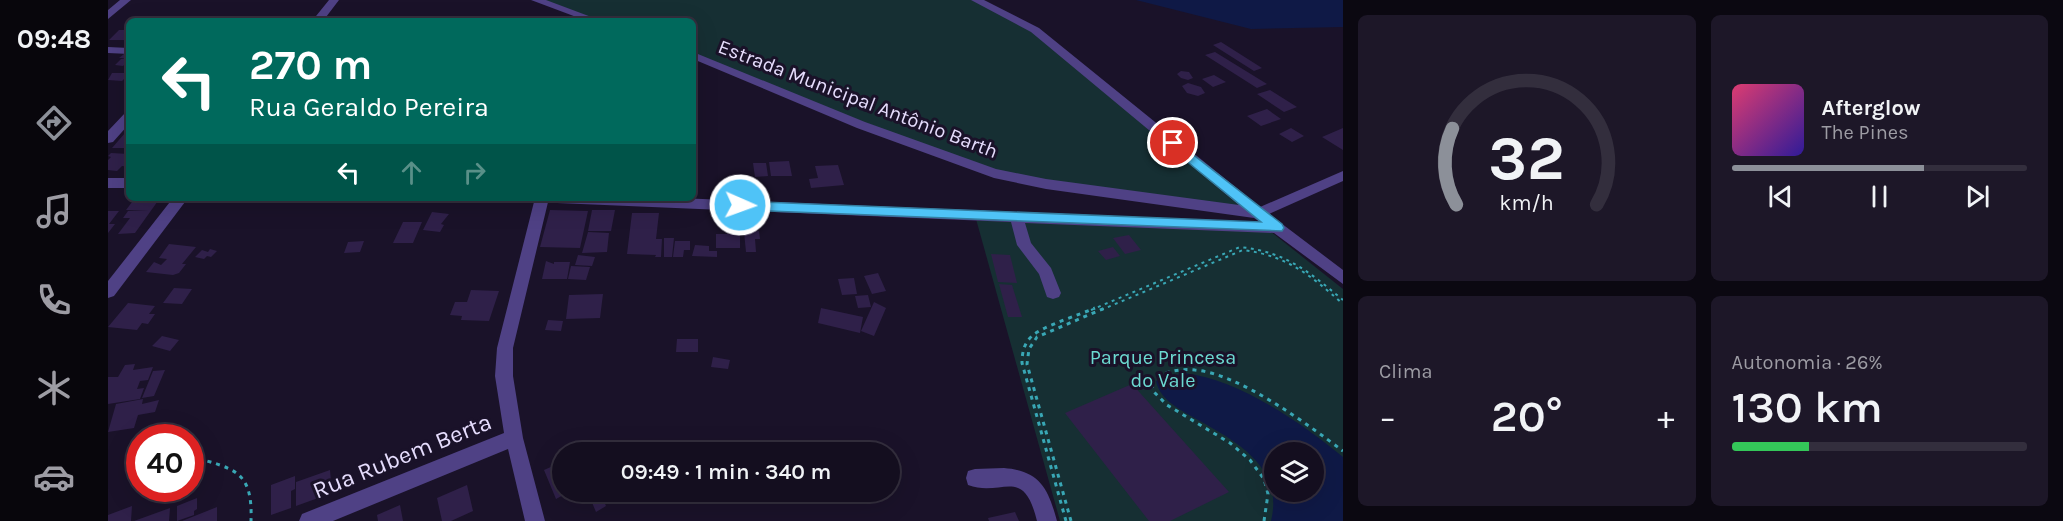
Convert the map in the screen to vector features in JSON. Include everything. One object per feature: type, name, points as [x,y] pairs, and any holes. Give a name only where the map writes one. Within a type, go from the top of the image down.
[{"type":"street","points":[[108,16],[126,0]]},
{"type":"street","points":[[319,18],[334,0]]},
{"type":"street","points":[[536,0],[588,18]]},
{"type":"street","points":[[976,0],[1035,30],[1258,213],[1343,278]]},
{"type":"street","points":[[108,50],[126,51]]},
{"type":"street","name":"Estrada Municipal Antônio Barth","points":[[696,56],[861,125],[993,173],[1046,184],[1258,213]]},
{"type":"street","points":[[108,139],[126,119]]},
{"type":"street","points":[[1258,213],[1343,176]]},
{"type":"street","points":[[108,183],[126,183]]},
{"type":"street","points":[[108,292],[179,201]]},
{"type":"street","points":[[535,521],[514,438],[504,376],[505,348],[541,201]]},
{"type":"street","points":[[634,201],[1277,228]]},
{"type":"street","points":[[1016,216],[1024,245],[1046,272],[1053,293]]},
{"type":"street","name":"Rua Rubem Berta","points":[[309,521],[514,438]]},
{"type":"street","points":[[975,478],[1001,476],[1025,480],[1038,490],[1047,521]]},
{"type":"path","points":[[1066,521],[1022,363],[1022,351],[1026,342],[1034,334],[1240,247],[1269,250],[1293,259],[1343,302]]},
{"type":"path","points":[[1071,521],[1027,364],[1030,344],[1037,338],[1243,250],[1269,253],[1291,261],[1343,302]]},
{"type":"path","points":[[1264,521],[1268,494],[1264,479],[1250,460],[1230,443],[1167,405],[1153,391],[1150,378],[1182,368],[1205,371],[1268,402],[1343,452]]},
{"type":"path","points":[[204,460],[235,470],[247,482],[253,500],[251,521]]},
{"type":"green space","points":[[536,0],[983,0],[1017,19],[1258,213],[994,173],[696,56],[696,18],[588,18]]},
{"type":"green space","name":"Parque Princesa do Vale","points":[[976,219],[1270,231],[1343,289],[1343,521],[1060,521]]},
{"type":"water","points":[[1136,0],[1343,0],[1343,27],[1251,29]]},
{"type":"water","points":[[1184,373],[1205,377],[1247,393],[1308,430],[1327,444],[1343,457],[1343,521],[1271,521],[1273,502],[1324,502],[1324,442],[1264,442],[1264,471],[1252,456],[1223,434],[1169,402],[1156,381]]},
{"type":"building","points":[[119,30],[126,30],[126,40],[109,40]]},
{"type":"building","points":[[1221,42],[1262,68],[1254,71],[1213,45]]},
{"type":"building","points":[[1215,52],[1267,84],[1257,88],[1205,55]]},
{"type":"building","points":[[126,58],[126,63],[123,66],[115,65],[121,59]]},
{"type":"building","points":[[1181,71],[1189,72],[1193,78],[1188,80],[1181,78],[1177,74]]},
{"type":"building","points":[[112,73],[126,73],[122,81],[108,80]]},
{"type":"building","points":[[1214,75],[1226,82],[1213,87],[1202,79]]},
{"type":"building","points":[[1188,83],[1201,87],[1205,93],[1198,96],[1187,93],[1182,86]]},
{"type":"building","points":[[1270,90],[1297,107],[1284,112],[1257,94]]},
{"type":"building","points":[[1267,109],[1281,119],[1261,126],[1247,116]]},
{"type":"building","points":[[1291,128],[1304,136],[1292,142],[1279,134]]},
{"type":"building","points":[[1343,128],[1343,150],[1322,137]]},
{"type":"building","points":[[125,133],[126,148],[112,148]]},
{"type":"building","points":[[111,153],[126,154],[126,167],[122,166],[117,171],[108,170],[108,160],[111,157],[108,156]]},
{"type":"building","points":[[789,161],[792,176],[771,176],[769,162]]},
{"type":"building","points":[[753,163],[766,163],[768,176],[755,177]]},
{"type":"building","points":[[838,165],[844,185],[811,188],[809,179],[818,178],[815,166]]},
{"type":"building","points":[[133,201],[158,201],[135,233],[118,234],[130,218],[123,218],[128,211],[148,211],[126,210]]},
{"type":"building","points":[[550,210],[588,211],[580,248],[540,247]]},
{"type":"building","points":[[592,210],[615,210],[611,231],[588,231]]},
{"type":"building","points":[[108,211],[119,211],[109,224],[115,224],[108,233]]},
{"type":"building","points":[[432,212],[449,214],[441,224],[444,225],[440,232],[423,230]]},
{"type":"building","points":[[632,213],[659,213],[656,239],[662,239],[661,257],[627,254]]},
{"type":"building","points":[[403,222],[422,222],[413,243],[393,243]]},
{"type":"building","points":[[759,231],[760,239],[755,239],[756,252],[746,252],[744,232]]},
{"type":"building","points":[[588,232],[609,233],[607,252],[582,253]]},
{"type":"building","points":[[716,234],[740,234],[740,248],[716,248]]},
{"type":"building","points":[[1129,235],[1141,250],[1125,254],[1113,238]]},
{"type":"building","points":[[664,238],[674,238],[672,257],[664,257]]},
{"type":"building","points":[[364,241],[360,252],[344,253],[348,242]]},
{"type":"building","points":[[675,241],[690,241],[690,250],[684,250],[683,257],[673,257]]},
{"type":"building","points":[[169,244],[196,247],[182,264],[186,264],[179,273],[173,275],[146,272],[154,262],[161,265],[167,259],[159,258]]},
{"type":"building","points":[[695,245],[709,246],[709,251],[717,251],[717,257],[692,256]]},
{"type":"building","points":[[1113,247],[1120,256],[1106,260],[1098,251]]},
{"type":"building","points":[[210,249],[217,251],[211,257],[207,256],[204,259],[195,257],[202,250],[208,252]]},
{"type":"building","points":[[991,254],[1010,255],[1017,283],[998,282]]},
{"type":"building","points":[[578,255],[595,257],[592,266],[575,265]]},
{"type":"building","points":[[546,261],[554,264],[554,262],[570,262],[567,279],[542,279]]},
{"type":"building","points":[[571,266],[590,267],[586,280],[568,279]]},
{"type":"building","points":[[878,273],[886,291],[872,294],[864,276]]},
{"type":"building","points":[[854,278],[857,294],[842,295],[838,279]]},
{"type":"building","points":[[999,284],[1012,285],[1022,317],[1008,317]]},
{"type":"building","points":[[174,288],[192,289],[182,304],[163,303]]},
{"type":"building","points":[[471,290],[499,291],[489,321],[461,320],[462,316],[450,315],[455,302],[467,302]]},
{"type":"building","points":[[603,294],[600,318],[566,319],[569,295]]},
{"type":"building","points":[[868,295],[871,307],[858,308],[855,296]]},
{"type":"building","points":[[874,302],[886,308],[874,336],[861,331]]},
{"type":"building","points":[[128,303],[155,306],[149,314],[155,314],[148,324],[142,323],[137,330],[108,327]]},
{"type":"building","points":[[821,308],[863,317],[860,333],[818,323]]},
{"type":"building","points":[[548,320],[563,321],[561,331],[545,330]]},
{"type":"building","points":[[162,336],[179,340],[170,351],[152,346]]},
{"type":"building","points":[[677,339],[698,339],[698,352],[676,352]]},
{"type":"building","points":[[713,357],[730,360],[728,369],[711,367]]},
{"type":"building","points":[[135,364],[133,370],[153,367],[148,380],[140,381],[137,389],[144,388],[140,399],[108,404],[108,377],[118,377],[125,365]]},
{"type":"building","points":[[165,370],[154,396],[142,398],[153,371]]},
{"type":"building","points":[[1132,384],[1229,492],[1170,521],[1149,521],[1065,413]]},
{"type":"building","points":[[143,399],[142,404],[159,400],[155,412],[138,415],[135,424],[126,424],[126,429],[108,432],[116,404]]},
{"type":"building","points":[[552,466],[552,489],[544,470]]},
{"type":"building","points":[[330,470],[332,493],[296,506],[296,482]]},
{"type":"building","points":[[295,476],[295,489],[291,491],[291,508],[271,515],[271,485]]},
{"type":"building","points":[[467,485],[473,511],[451,521],[442,521],[437,498]]},
{"type":"building","points":[[187,502],[197,502],[194,515],[177,521],[177,506]]},
{"type":"building","points":[[592,502],[604,502],[606,506],[596,512]]},
{"type":"building","points":[[400,505],[403,521],[378,521],[377,515]]},
{"type":"building","points":[[132,506],[131,521],[108,521],[108,515]]},
{"type":"building","points":[[217,507],[217,521],[182,521]]},
{"type":"building","points":[[170,508],[169,521],[134,521]]},
{"type":"building","points":[[1015,512],[1019,521],[989,521],[988,518]]},
{"type":"route","points":[[740,205],[1277,228],[1173,143]]}]
